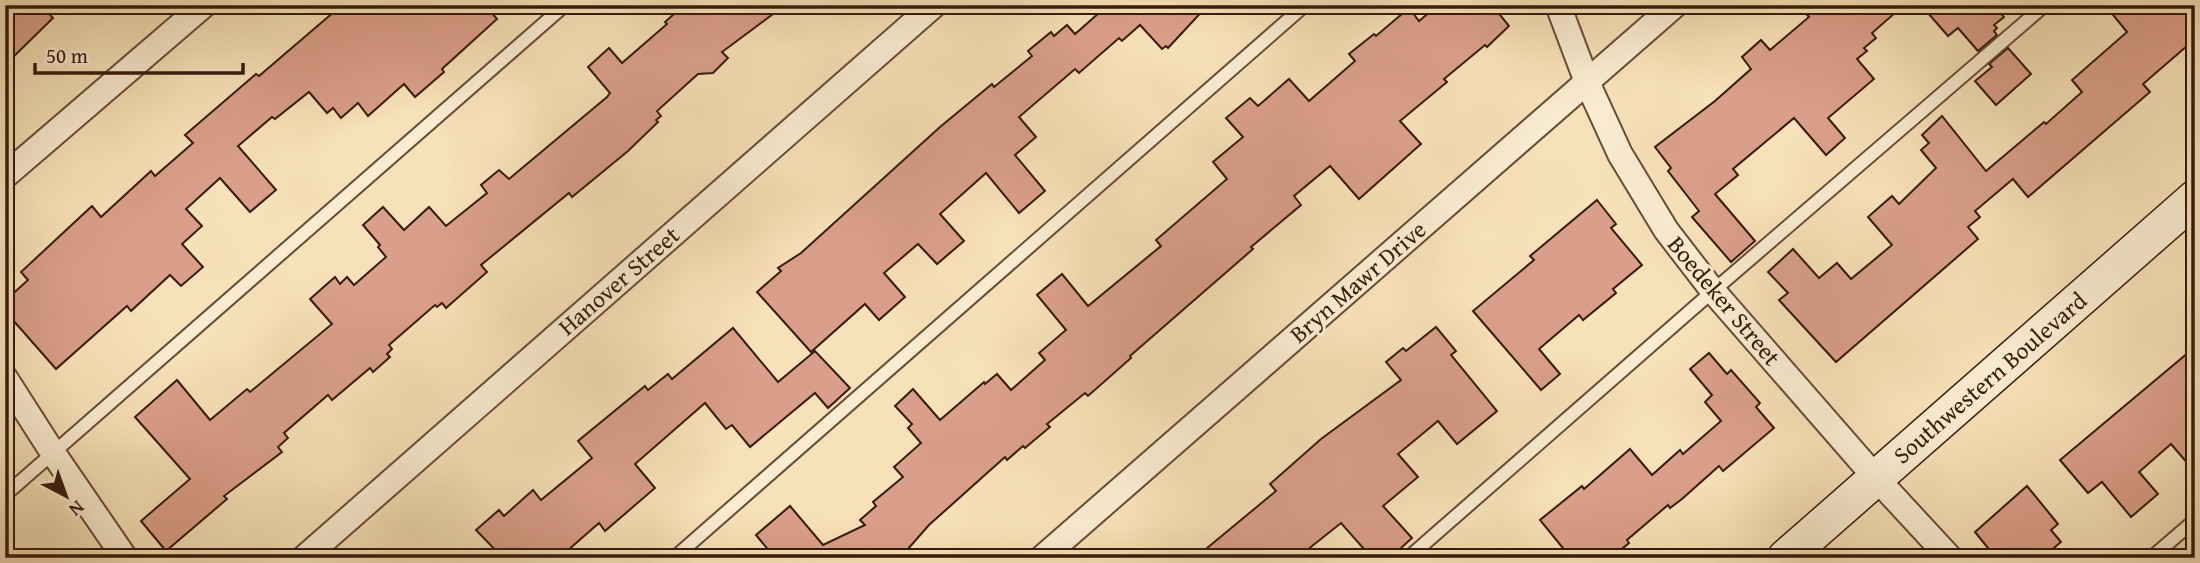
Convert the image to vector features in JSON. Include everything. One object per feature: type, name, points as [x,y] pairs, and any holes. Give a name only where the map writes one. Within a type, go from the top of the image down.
[{"type":"street","points":[[5,176],[204,5]]},
{"type":"street","name":"Hanover Street","points":[[303,558],[934,5]]},
{"type":"street","name":"Boedeker Street","points":[[1558,5],[1587,82],[1620,154],[1659,219],[1713,291],[1876,478],[1950,558]]},
{"type":"street","name":"Bryn Mawr Drive","points":[[1042,558],[1675,5]]},
{"type":"street","name":"Southwestern Boulevard","points":[[1785,558],[2195,198]]},
{"type":"street","points":[[5,378],[125,558]]},
{"type":"lane","points":[[5,495],[565,5]]},
{"type":"lane","points":[[674,558],[1305,5]]},
{"type":"lane","points":[[1408,558],[2045,5]]},
{"type":"lane","points":[[2151,558],[2195,520]]},
{"type":"building","points":[[5,5],[41,5],[53,18],[5,65]]},
{"type":"building","points":[[342,5],[485,5],[497,19],[415,97],[404,84],[368,116],[358,103],[341,118],[333,108],[327,113],[309,92],[275,119],[272,117],[238,146],[276,190],[250,212],[220,178],[186,209],[202,226],[182,244],[203,267],[181,286],[170,275],[131,311],[127,306],[56,369],[5,311],[5,301],[28,280],[21,272],[92,206],[101,217],[151,171],[155,176],[193,143],[185,135]]},
{"type":"building","points":[[684,5],[785,5],[722,52],[728,58],[713,73],[698,74],[657,111],[661,116],[656,120],[658,122],[628,151],[572,197],[569,193],[481,265],[487,272],[446,308],[442,303],[437,307],[435,305],[389,345],[392,349],[387,354],[390,357],[373,372],[370,368],[332,400],[328,395],[284,433],[288,438],[278,447],[282,452],[224,496],[227,499],[166,551],[141,521],[190,479],[135,417],[177,380],[210,420],[247,389],[250,392],[332,324],[310,299],[335,277],[340,284],[347,277],[354,285],[386,257],[378,247],[380,245],[363,225],[383,207],[404,230],[429,207],[446,226],[487,193],[481,185],[499,170],[509,179],[607,97],[610,93],[588,67],[609,48],[622,63],[667,24],[665,22]]},
{"type":"building","points":[[1108,5],[1208,5],[1168,48],[1166,46],[1162,49],[1140,25],[1122,41],[1119,38],[1079,73],[1075,69],[1019,117],[1036,137],[1015,155],[1045,191],[1019,213],[986,173],[940,214],[964,241],[937,264],[918,244],[884,273],[905,297],[879,320],[865,304],[811,352],[757,292],[781,271],[778,268],[801,253],[940,127],[992,84],[994,87],[1032,56],[1028,51],[1051,32],[1054,36],[1067,25],[1075,34]]},
{"type":"building","points":[[1438,5],[1492,5],[1509,26],[1487,47],[1485,45],[1444,79],[1447,82],[1400,121],[1421,144],[1359,199],[1330,166],[1294,196],[1301,205],[1251,247],[1253,249],[1088,396],[1085,393],[1047,424],[1050,427],[1025,448],[1023,446],[1007,460],[1005,457],[929,525],[900,558],[775,558],[756,535],[790,506],[823,545],[865,525],[860,520],[876,506],[873,502],[903,477],[894,467],[921,443],[908,428],[912,424],[895,406],[913,389],[940,420],[997,374],[1011,390],[1045,360],[1039,353],[1066,330],[1037,295],[1062,274],[1088,306],[1161,246],[1156,240],[1227,179],[1213,162],[1243,137],[1226,118],[1250,98],[1258,106],[1289,79],[1309,101],[1355,61],[1349,54],[1374,34],[1376,36],[1409,8],[1419,21]]},
{"type":"building","points":[[1799,5],[1904,5],[1872,33],[1876,38],[1864,48],[1867,51],[1857,59],[1874,79],[1828,118],[1845,138],[1826,155],[1794,118],[1733,169],[1738,175],[1715,194],[1755,241],[1731,262],[1692,217],[1699,211],[1668,171],[1671,168],[1655,147],[1715,101],[1751,69],[1742,57],[1761,40],[1770,50],[1809,17]]},
{"type":"building","points":[[1921,5],[1994,5],[2004,17],[1994,25],[1997,35],[1978,51],[1958,28],[1948,36]]},
{"type":"building","points":[[2105,5],[2185,5],[2195,16],[2195,39],[2143,84],[2150,92],[2028,197],[2013,179],[1975,211],[1980,217],[1968,227],[1978,239],[1836,362],[1779,300],[1788,293],[1768,272],[1793,249],[1819,278],[1837,263],[1851,279],[1892,245],[1868,217],[1892,196],[1899,204],[1936,168],[1921,150],[1929,143],[1922,135],[1942,116],[1986,171],[2082,92],[2072,80],[2127,32]]},
{"type":"building","points":[[2008,48],[2031,74],[1996,105],[1975,81],[1992,67],[1989,64]]},
{"type":"building","points":[[1597,200],[1616,224],[1611,228],[1642,265],[1613,289],[1616,293],[1583,320],[1579,315],[1539,349],[1560,374],[1541,390],[1473,311],[1534,260],[1530,256]]},
{"type":"building","points":[[1436,327],[1456,351],[1451,355],[1497,411],[1457,444],[1438,421],[1398,454],[1418,477],[1383,506],[1412,538],[1390,558],[1372,558],[1341,523],[1297,558],[1195,558],[1276,491],[1270,484],[1321,439],[1401,380],[1386,362],[1403,348],[1406,351]]},
{"type":"building","points":[[733,328],[778,382],[815,351],[850,388],[828,408],[815,393],[750,447],[732,425],[726,429],[705,403],[635,464],[655,488],[605,531],[599,523],[559,558],[503,558],[476,530],[499,510],[504,516],[533,490],[541,500],[592,458],[578,441],[645,386],[648,390],[668,374],[672,379]]},
{"type":"building","points":[[2195,347],[2195,472],[2171,444],[2139,472],[2158,494],[2131,517],[2102,482],[2088,493],[2060,460]]},
{"type":"building","points":[[1709,353],[1727,374],[1731,370],[1760,403],[1756,407],[1774,428],[1723,471],[1719,466],[1682,499],[1670,508],[1668,505],[1627,540],[1629,543],[1611,558],[1571,558],[1540,520],[1582,486],[1584,489],[1630,449],[1652,475],[1680,450],[1683,454],[1721,421],[1705,402],[1712,395],[1690,369]]},
{"type":"building","points":[[2027,486],[2058,524],[2051,530],[2061,542],[2042,558],[1996,558],[1975,532]]}]
